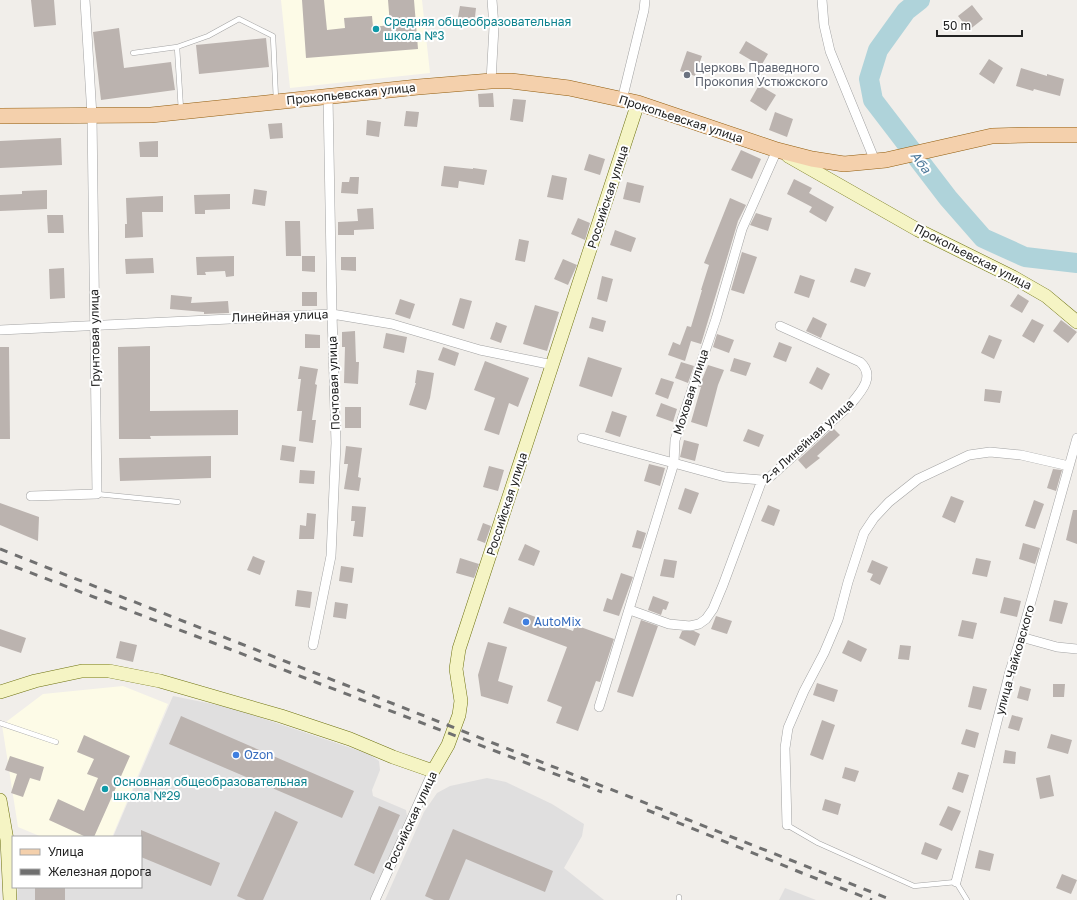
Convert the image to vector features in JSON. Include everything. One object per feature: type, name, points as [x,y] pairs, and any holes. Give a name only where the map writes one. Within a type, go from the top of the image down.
[{"type":"main road","name":"Прокопьевская улица","points":[[0,116],[151,115],[491,80],[569,88],[638,103],[778,150],[918,230],[1013,277],[1046,296],[1077,322]]},
{"type":"main road","name":"Российская улица","points":[[433,771],[448,745],[459,715],[461,701],[456,669],[459,649],[638,103]]},
{"type":"main road","points":[[778,150],[812,159],[844,164],[880,161],[992,136],[1077,135]]},
{"type":"main road","points":[[0,692],[35,681],[82,671],[109,671],[160,681],[281,716],[350,740],[393,758],[433,771]]},
{"type":"main road","points":[[0,800],[7,840],[10,900]]},
{"type":"street","name":"Грунтовая улица","points":[[85,0],[92,116],[97,494]]},
{"type":"street","points":[[491,80],[494,27],[492,0]]},
{"type":"street","points":[[622,100],[646,0]]},
{"type":"street","points":[[822,0],[824,25],[830,51],[880,161]]},
{"type":"street","name":"Почтовая улица","points":[[313,645],[331,556],[336,444],[328,96]]},
{"type":"street","name":"Моховая улица","points":[[599,707],[674,463],[675,440],[716,319],[742,229],[778,150]]},
{"type":"street","name":"Линейная улица","points":[[0,330],[95,324],[332,314],[392,324],[480,350],[553,365]]},
{"type":"street","name":"2-я Линейная улица","points":[[630,610],[669,624],[690,626],[699,624],[706,619],[713,609],[723,585],[762,480],[771,476],[860,394],[868,374],[865,366],[860,362],[780,326]]},
{"type":"street","points":[[582,438],[724,477],[762,480]]},
{"type":"street","name":"улица Чайковского","points":[[956,882],[1010,671],[1077,438]]},
{"type":"street","points":[[787,825],[785,748],[788,728],[838,620],[848,582],[864,533],[874,518],[889,502],[918,480],[969,455],[990,452],[1021,455],[1070,466]]},
{"type":"street","points":[[31,496],[97,494]]},
{"type":"street","points":[[1021,637],[1057,647],[1077,649]]},
{"type":"street","name":"Российская улица","points":[[375,900],[433,771]]},
{"type":"lane","points":[[133,53],[177,47],[208,36],[238,19],[274,36],[276,102]]},
{"type":"lane","points":[[177,47],[181,112]]},
{"type":"lane","points":[[97,494],[178,502]]},
{"type":"lane","points":[[0,723],[56,742]]},
{"type":"lane","points":[[787,825],[818,843],[914,886],[956,882],[968,900]]},
{"type":"shaded area","points":[[281,0],[422,0],[430,73],[290,88]]},
{"type":"shaded area","points":[[123,686],[168,704],[112,836],[40,836],[18,827],[2,725],[43,694]]},
{"type":"shaded area","points":[[173,696],[232,708],[369,754],[379,761],[380,770],[372,790],[373,796],[406,810],[407,816],[370,900],[17,900],[18,888],[142,888],[142,836],[113,836]]},
{"type":"shaded area","points":[[487,778],[506,782],[552,804],[584,824],[582,836],[564,868],[604,900],[385,900],[424,812],[437,793],[450,786]]},
{"type":"shaded area","points":[[785,888],[816,900],[779,900]]},
{"type":"building","points":[[31,0],[54,0],[56,25],[34,27]]},
{"type":"building","name":"Средняя общеобразовательная школа №3","points":[[302,0],[324,0],[327,30],[345,28],[344,18],[372,16],[373,27],[390,25],[388,0],[414,0],[418,49],[306,58]]},
{"type":"building","points":[[972,5],[983,19],[969,30],[958,16]]},
{"type":"building","points":[[460,6],[476,8],[474,26],[457,23]]},
{"type":"building","points":[[119,28],[124,68],[171,62],[175,90],[101,100],[93,32]]},
{"type":"building","points":[[266,38],[269,67],[199,74],[196,45]]},
{"type":"building","points":[[746,41],[768,54],[761,66],[739,53]]},
{"type":"building","points":[[687,51],[702,56],[695,76],[680,71]]},
{"type":"building","points":[[989,59],[1003,68],[994,84],[979,74]]},
{"type":"building","points":[[1021,68],[1047,76],[1047,74],[1064,79],[1060,96],[1016,86]]},
{"type":"building","points":[[759,85],[776,95],[766,111],[750,101]]},
{"type":"building","points":[[493,93],[494,107],[479,107],[478,94]]},
{"type":"building","points":[[513,99],[526,100],[523,122],[510,120]]},
{"type":"building","points":[[406,111],[419,112],[417,127],[404,126]]},
{"type":"building","points":[[775,112],[793,119],[787,137],[769,130]]},
{"type":"building","points":[[367,120],[381,122],[379,137],[366,135]]},
{"type":"building","points":[[282,123],[283,138],[270,139],[268,124]]},
{"type":"building","points":[[61,138],[62,165],[0,168],[0,141]]},
{"type":"building","points":[[158,141],[158,157],[140,157],[139,142]]},
{"type":"building","points":[[741,150],[761,159],[752,179],[731,170]]},
{"type":"building","points":[[589,154],[605,159],[600,175],[584,170]]},
{"type":"building","points":[[444,166],[487,170],[484,185],[459,181],[458,188],[441,186]]},
{"type":"building","points":[[552,175],[567,178],[563,200],[547,197]]},
{"type":"building","points":[[350,177],[359,177],[358,194],[341,193],[342,182],[349,182]]},
{"type":"building","points":[[794,179],[812,188],[809,193],[834,207],[826,222],[809,212],[812,207],[787,194]]},
{"type":"building","points":[[627,182],[644,186],[640,203],[623,199]]},
{"type":"building","points":[[254,189],[267,191],[265,206],[252,204]]},
{"type":"building","points":[[47,190],[47,209],[0,211],[0,195],[22,194],[22,191]]},
{"type":"building","points":[[230,194],[230,209],[205,210],[205,214],[195,214],[194,195]]},
{"type":"building","points":[[163,196],[163,212],[142,212],[143,237],[125,238],[125,224],[127,224],[126,198]]},
{"type":"building","points":[[730,198],[746,205],[738,221],[701,344],[691,341],[685,361],[668,355],[673,342],[680,345],[687,326],[691,327],[709,265],[704,263]]},
{"type":"building","points":[[373,208],[374,229],[354,230],[354,235],[338,235],[338,222],[358,221],[357,209]]},
{"type":"building","points":[[756,213],[772,218],[768,231],[750,225]]},
{"type":"building","points":[[47,215],[63,215],[64,233],[48,233]]},
{"type":"building","points":[[578,218],[590,223],[585,240],[571,234]]},
{"type":"building","points":[[285,221],[300,221],[301,256],[286,256]]},
{"type":"building","points":[[615,230],[636,238],[631,252],[610,245]]},
{"type":"building","points":[[519,239],[529,241],[525,262],[515,260]]},
{"type":"building","points":[[742,252],[757,257],[744,294],[731,290]]},
{"type":"building","points":[[234,256],[234,276],[226,277],[225,271],[205,272],[206,275],[197,275],[196,257]]},
{"type":"building","points":[[302,256],[315,256],[315,272],[302,271]]},
{"type":"building","points":[[341,257],[356,257],[356,271],[341,270]]},
{"type":"building","points":[[153,258],[154,273],[126,274],[125,259]]},
{"type":"building","points":[[563,259],[577,265],[568,285],[554,279]]},
{"type":"building","points":[[64,268],[65,298],[50,299],[49,269]]},
{"type":"building","points":[[855,268],[871,273],[865,287],[850,282]]},
{"type":"building","points":[[800,275],[815,280],[809,298],[794,293]]},
{"type":"building","points":[[602,276],[613,279],[607,302],[597,299]]},
{"type":"building","points":[[302,292],[317,292],[317,306],[302,306]]},
{"type":"building","points":[[1018,294],[1029,301],[1022,313],[1010,306]]},
{"type":"building","points":[[171,295],[192,297],[191,303],[228,301],[229,313],[204,314],[204,312],[170,309]]},
{"type":"building","points":[[460,298],[472,301],[464,329],[452,325]]},
{"type":"building","points":[[400,299],[415,304],[410,319],[395,314]]},
{"type":"building","points":[[535,305],[559,312],[547,351],[523,344]]},
{"type":"building","points":[[592,317],[606,321],[603,332],[589,328]]},
{"type":"building","points":[[813,317],[827,324],[821,338],[806,331]]},
{"type":"building","points":[[1032,319],[1044,325],[1034,343],[1022,336]]},
{"type":"building","points":[[1061,320],[1077,332],[1068,343],[1053,331]]},
{"type":"building","points":[[496,322],[507,326],[501,343],[490,339]]},
{"type":"building","points":[[355,331],[356,362],[359,362],[358,384],[344,383],[345,347],[342,347],[342,332]]},
{"type":"building","points":[[386,333],[407,337],[404,353],[383,348]]},
{"type":"building","points":[[305,334],[320,335],[320,348],[305,348]]},
{"type":"building","points":[[717,334],[734,340],[729,353],[713,347]]},
{"type":"building","points":[[989,335],[1002,340],[994,359],[981,353]]},
{"type":"building","points":[[779,342],[792,347],[786,362],[773,357]]},
{"type":"building","points":[[150,346],[150,411],[238,410],[238,435],[150,436],[151,439],[119,439],[118,347]]},
{"type":"building","points":[[0,347],[9,347],[10,439],[0,439]]},
{"type":"building","points":[[443,347],[459,353],[455,366],[438,360]]},
{"type":"building","points":[[588,357],[622,368],[612,397],[579,386]]},
{"type":"building","points":[[734,358],[751,363],[746,376],[730,371]]},
{"type":"building","points":[[485,361],[529,378],[518,407],[509,403],[499,435],[484,430],[495,398],[474,390]]},
{"type":"building","points":[[681,362],[694,366],[688,383],[675,378]]},
{"type":"building","points":[[708,365],[724,370],[718,385],[707,427],[691,422],[701,387],[699,387]]},
{"type":"building","points":[[300,366],[318,369],[315,384],[317,385],[312,420],[316,420],[313,443],[299,441],[302,411],[297,411],[301,379],[298,379]]},
{"type":"building","points":[[817,367],[830,374],[822,390],[809,383]]},
{"type":"building","points":[[417,370],[434,373],[430,398],[426,410],[409,405],[416,383]]},
{"type":"building","points":[[661,378],[674,382],[668,399],[655,394]]},
{"type":"building","points":[[985,389],[1002,391],[1000,403],[984,401]]},
{"type":"building","points":[[661,403],[677,409],[673,422],[656,416]]},
{"type":"building","points":[[345,407],[361,407],[361,428],[345,428]]},
{"type":"building","points":[[612,411],[627,416],[620,437],[605,432]]},
{"type":"building","points":[[833,428],[840,435],[817,456],[820,458],[806,469],[798,460]]},
{"type":"building","points":[[748,429],[764,435],[759,447],[743,441]]},
{"type":"building","points":[[684,440],[699,444],[695,461],[680,457]]},
{"type":"building","points":[[282,445],[296,447],[294,462],[280,460]]},
{"type":"building","points":[[346,446],[362,448],[358,477],[361,478],[359,491],[344,489],[348,464],[344,464]]},
{"type":"building","points":[[211,456],[211,478],[120,481],[119,458]]},
{"type":"building","points":[[649,464],[665,468],[660,486],[644,481]]},
{"type":"building","points":[[489,466],[504,470],[498,491],[483,487]]},
{"type":"building","points":[[1053,469],[1062,470],[1056,491],[1047,488]]},
{"type":"building","points":[[300,470],[315,471],[314,484],[299,483]]},
{"type":"building","points":[[685,488],[699,493],[691,514],[678,509]]},
{"type":"building","points":[[951,496],[964,501],[955,523],[942,517]]},
{"type":"building","points":[[1034,500],[1044,504],[1035,529],[1025,526]]},
{"type":"building","points":[[0,503],[39,517],[38,541],[0,525]]},
{"type":"building","points":[[768,505],[780,510],[774,526],[761,521]]},
{"type":"building","points":[[352,506],[366,507],[363,537],[353,536],[355,521],[351,521]]},
{"type":"building","points":[[1073,510],[1077,510],[1077,544],[1066,540]]},
{"type":"building","points":[[307,513],[316,514],[314,539],[299,539],[300,525],[306,526]]},
{"type":"building","points":[[483,523],[491,526],[485,543],[477,540]]},
{"type":"building","points":[[637,530],[646,533],[641,549],[632,547]]},
{"type":"building","points":[[1023,543],[1040,548],[1035,564],[1019,559]]},
{"type":"building","points":[[525,544],[540,551],[534,566],[518,560]]},
{"type":"building","points":[[253,556],[265,561],[260,575],[247,570]]},
{"type":"building","points":[[460,558],[479,564],[474,578],[456,573]]},
{"type":"building","points":[[976,558],[991,561],[987,577],[972,574]]},
{"type":"building","points":[[664,559],[677,561],[674,578],[660,576]]},
{"type":"building","points":[[872,560],[888,567],[880,585],[870,580],[873,574],[867,572]]},
{"type":"building","points":[[341,566],[354,568],[352,583],[339,581]]},
{"type":"building","points":[[621,573],[633,577],[619,616],[603,611],[607,598],[612,600]]},
{"type":"building","points":[[297,590],[312,592],[310,608],[295,606]]},
{"type":"building","points":[[653,596],[669,602],[666,610],[663,609],[661,615],[648,610]]},
{"type":"building","points":[[1004,597],[1021,601],[1017,617],[1000,613]]},
{"type":"building","points":[[1054,600],[1068,603],[1062,624],[1049,621]]},
{"type":"building","points":[[335,602],[348,604],[346,619],[333,617]]},
{"type":"building","points":[[509,607],[573,631],[575,625],[614,639],[600,682],[596,681],[578,731],[556,723],[562,707],[547,701],[567,647],[503,623]]},
{"type":"building","points":[[716,616],[732,621],[727,634],[711,629]]},
{"type":"building","points":[[641,620],[658,626],[633,697],[617,692]]},
{"type":"building","points":[[962,620],[977,623],[973,639],[958,636]]},
{"type":"building","points":[[0,629],[26,638],[21,653],[0,646]]},
{"type":"building","points":[[682,631],[694,631],[700,634],[695,646],[679,638]]},
{"type":"building","points":[[848,640],[867,649],[861,662],[842,653]]},
{"type":"building","points":[[120,641],[137,645],[133,662],[116,658]]},
{"type":"building","points":[[488,642],[507,647],[498,681],[513,686],[508,704],[481,696],[478,675]]},
{"type":"building","points":[[900,645],[911,646],[909,660],[898,659]]},
{"type":"building","points":[[817,683],[838,690],[834,702],[813,695]]},
{"type":"building","points":[[1053,684],[1065,684],[1064,697],[1053,697]]},
{"type":"building","points":[[973,686],[987,689],[981,710],[968,707]]},
{"type":"building","points":[[1020,686],[1031,689],[1028,701],[1017,698]]},
{"type":"building","points":[[1012,715],[1023,718],[1019,731],[1008,728]]},
{"type":"building","points":[[181,716],[354,791],[342,818],[169,744]]},
{"type":"building","points":[[822,720],[835,725],[823,760],[810,755]]},
{"type":"building","points":[[966,729],[979,733],[975,748],[961,744]]},
{"type":"building","points":[[1051,734],[1072,740],[1068,754],[1047,748]]},
{"type":"building","name":"Основная общеобразовательная школа №29","points":[[84,735],[130,756],[94,836],[84,836],[49,820],[58,799],[84,811],[98,778],[87,774],[94,759],[77,752]]},
{"type":"building","points":[[1005,750],[1016,752],[1015,764],[1003,763]]},
{"type":"building","points":[[10,756],[44,767],[40,781],[30,778],[23,797],[11,793],[17,774],[5,770]]},
{"type":"building","points":[[845,767],[859,771],[855,782],[842,778]]},
{"type":"building","points":[[958,772],[969,775],[963,793],[952,789]]},
{"type":"building","points":[[1050,775],[1054,796],[1040,799],[1036,778]]},
{"type":"building","points":[[825,799],[841,804],[838,815],[822,810]]},
{"type":"building","points":[[379,806],[400,815],[374,874],[354,865]]},
{"type":"building","points":[[948,806],[961,811],[952,831],[939,825]]},
{"type":"building","points":[[275,811],[298,822],[263,900],[246,900],[237,896]]},
{"type":"building","points":[[453,829],[553,871],[545,892],[466,859],[449,900],[434,900],[425,896]]},
{"type":"building","points":[[141,830],[220,863],[211,886],[142,857]]},
{"type":"building","points":[[925,842],[942,849],[937,860],[921,854]]},
{"type":"building","points":[[979,850],[994,854],[990,871],[975,868]]},
{"type":"building","points":[[1062,874],[1077,880],[1071,894],[1056,888]]},
{"type":"building","points":[[35,888],[65,888],[65,900],[35,900]]},
{"type":"waterway","name":"Аба","points":[[920,0],[906,11],[878,50],[869,79],[873,100],[948,198],[983,238],[1025,257],[1077,263]]},
{"type":"railway","points":[[0,549],[892,900]]},
{"type":"railway","points":[[0,561],[602,792]]},
{"type":"railway","points":[[647,810],[872,900]]},
{"type":"place","name":"Средняя общеобразовательная школа №3","points":[[376,29]]},
{"type":"place","name":"Церковь Праведного Прокопия Устюжского","points":[[687,75]]},
{"type":"place","name":"AutoMix","points":[[526,622]]},
{"type":"place","name":"Ozon","points":[[236,755]]},
{"type":"place","name":"Основная общеобразовательная школа №29","points":[[105,789]]}]
